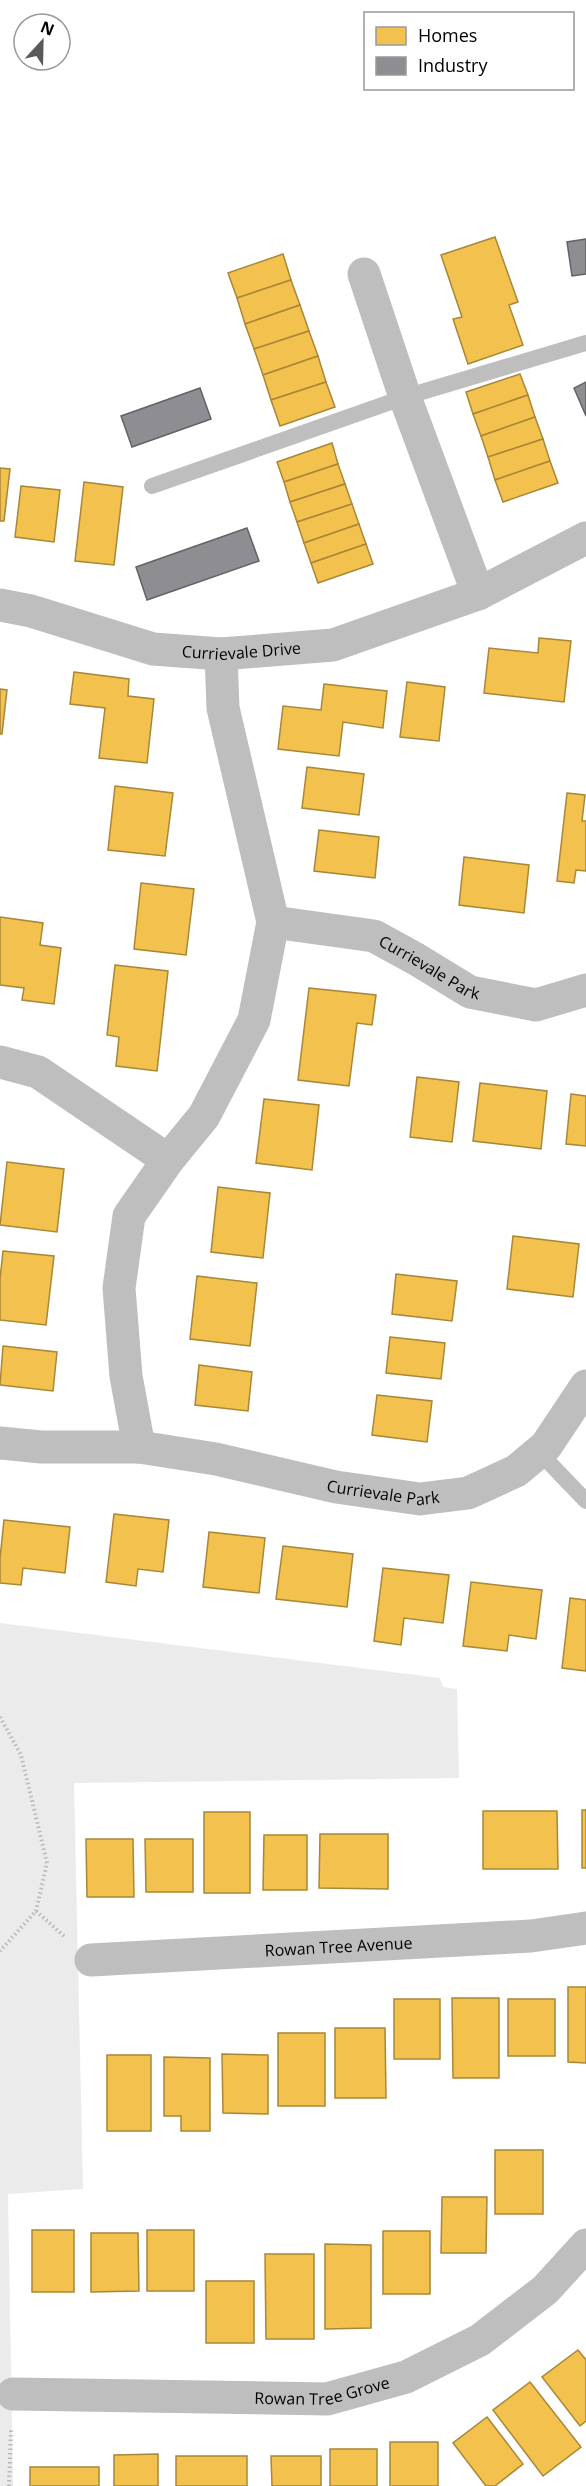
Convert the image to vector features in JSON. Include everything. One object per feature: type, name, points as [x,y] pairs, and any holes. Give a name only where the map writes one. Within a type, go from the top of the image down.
[{"type":"street","points":[[364,274],[405,397],[478,594]]},
{"type":"street","name":"Currievale Drive","points":[[0,605],[31,611],[153,649],[221,654],[333,645],[478,594],[586,538]]},
{"type":"street","points":[[139,1447],[126,1376],[119,1288],[129,1216],[168,1160],[204,1116],[254,1020],[273,922],[223,708],[221,654]]},
{"type":"street","name":"Currievale Park","points":[[273,922],[374,936],[470,992],[536,1005],[586,990]]},
{"type":"street","points":[[0,1062],[38,1072],[168,1160]]},
{"type":"street","name":"Currievale Park","points":[[0,1443],[41,1447],[139,1447],[216,1459],[336,1487],[420,1499],[468,1493],[516,1471],[546,1446],[586,1386]]},
{"type":"street","name":"Rowan Tree Avenue","points":[[91,1960],[531,1936],[586,1928]]},
{"type":"street","name":"Rowan Tree Grove","points":[[13,2394],[327,2399],[406,2377],[480,2340],[544,2290],[586,2245]]},
{"type":"lane","points":[[152,486],[405,397],[586,343]]},
{"type":"lane","points":[[539,1452],[586,1501]]},
{"type":"path","points":[[0,1717],[21,1755],[47,1863],[36,1911],[0,1951]]},
{"type":"path","points":[[9,2486],[13,2394]]},
{"type":"shaded area","points":[[0,1623],[440,1678],[443,1687],[457,1689],[459,1778],[74,1783],[83,2189],[8,2194],[13,2486],[0,2486]]},
{"type":"building: Homes","points":[[495,237],[518,302],[509,305],[523,345],[468,364],[453,319],[462,317],[441,255]]},
{"type":"building: Homes","points":[[283,254],[291,280],[237,298],[228,273]]},
{"type":"building: Homes","points":[[291,280],[300,305],[245,324],[237,298]]},
{"type":"building: Homes","points":[[300,305],[309,331],[254,349],[245,324]]},
{"type":"building: Homes","points":[[309,331],[318,356],[263,375],[254,349]]},
{"type":"building: Homes","points":[[318,356],[326,382],[271,400],[263,375]]},
{"type":"building: Homes","points":[[520,374],[528,395],[473,414],[466,392]]},
{"type":"building: Homes","points":[[326,382],[335,407],[280,426],[271,400]]},
{"type":"building: Homes","points":[[528,395],[535,417],[481,436],[473,414]]},
{"type":"building: Homes","points":[[535,417],[543,439],[488,457],[481,436]]},
{"type":"building: Homes","points":[[543,439],[550,461],[495,480],[488,457]]},
{"type":"building: Homes","points":[[332,443],[338,464],[284,482],[277,462]]},
{"type":"building: Homes","points":[[550,461],[558,483],[503,502],[495,480]]},
{"type":"building: Homes","points":[[338,464],[345,484],[290,502],[284,482]]},
{"type":"building: Homes","points":[[0,468],[10,469],[4,521],[0,521]]},
{"type":"building: Homes","points":[[84,482],[123,487],[114,565],[75,561]]},
{"type":"building: Homes","points":[[345,484],[352,504],[297,522],[290,502]]},
{"type":"building: Homes","points":[[21,486],[60,490],[54,542],[15,537]]},
{"type":"building: Homes","points":[[352,504],[359,524],[304,543],[297,522]]},
{"type":"building: Homes","points":[[359,524],[366,544],[311,563],[304,543]]},
{"type":"building: Homes","points":[[366,544],[373,564],[318,583],[311,563]]},
{"type":"building: Homes","points":[[539,638],[571,641],[564,702],[484,693],[489,648],[538,653]]},
{"type":"building: Homes","points":[[74,672],[129,679],[128,696],[154,699],[147,763],[99,758],[105,708],[70,704]]},
{"type":"building: Homes","points":[[407,682],[445,687],[439,741],[400,737]]},
{"type":"building: Homes","points":[[324,684],[387,691],[383,728],[343,722],[339,756],[278,749],[283,706],[321,710]]},
{"type":"building: Homes","points":[[0,689],[7,690],[2,734],[0,734]]},
{"type":"building: Homes","points":[[307,767],[364,774],[359,815],[302,808]]},
{"type":"building: Homes","points":[[115,786],[173,793],[165,856],[108,850]]},
{"type":"building: Homes","points":[[567,793],[585,795],[582,821],[586,821],[586,871],[576,870],[574,883],[557,881]]},
{"type":"building: Homes","points":[[319,830],[379,837],[375,878],[314,871]]},
{"type":"building: Homes","points":[[464,857],[529,865],[524,913],[459,905]]},
{"type":"building: Homes","points":[[141,883],[194,889],[186,955],[134,949]]},
{"type":"building: Homes","points":[[0,917],[43,923],[40,945],[61,948],[54,1004],[22,1000],[24,988],[0,985]]},
{"type":"building: Homes","points":[[115,965],[168,971],[157,1071],[116,1066],[119,1037],[107,1035]]},
{"type":"building: Homes","points":[[309,988],[376,995],[372,1025],[357,1023],[349,1086],[298,1080]]},
{"type":"building: Homes","points":[[417,1077],[459,1082],[452,1142],[410,1137]]},
{"type":"building: Homes","points":[[480,1083],[547,1091],[541,1149],[473,1141]]},
{"type":"building: Homes","points":[[571,1094],[586,1096],[586,1146],[566,1144]]},
{"type":"building: Homes","points":[[264,1099],[319,1105],[312,1170],[256,1163]]},
{"type":"building: Homes","points":[[7,1162],[64,1169],[57,1232],[0,1225]]},
{"type":"building: Homes","points":[[218,1187],[270,1193],[263,1258],[211,1252]]},
{"type":"building: Homes","points":[[513,1236],[579,1244],[573,1297],[507,1289]]},
{"type":"building: Homes","points":[[3,1251],[54,1256],[46,1325],[0,1320]]},
{"type":"building: Homes","points":[[396,1274],[457,1281],[452,1321],[392,1314]]},
{"type":"building: Homes","points":[[197,1276],[257,1283],[250,1346],[190,1339]]},
{"type":"building: Homes","points":[[390,1337],[445,1343],[441,1379],[386,1373]]},
{"type":"building: Homes","points":[[3,1346],[57,1352],[53,1391],[0,1385]]},
{"type":"building: Homes","points":[[199,1365],[252,1372],[248,1411],[195,1405]]},
{"type":"building: Homes","points":[[377,1395],[432,1401],[427,1442],[372,1435]]},
{"type":"building: Homes","points":[[114,1514],[169,1520],[163,1572],[138,1569],[136,1586],[106,1582]]},
{"type":"building: Homes","points":[[4,1520],[70,1527],[65,1573],[23,1568],[21,1585],[0,1583]]},
{"type":"building: Homes","points":[[209,1532],[265,1538],[259,1593],[203,1587]]},
{"type":"building: Homes","points":[[283,1546],[353,1554],[347,1607],[276,1599]]},
{"type":"building: Homes","points":[[383,1568],[449,1575],[443,1623],[404,1618],[401,1645],[374,1641]]},
{"type":"building: Homes","points":[[471,1582],[542,1590],[536,1639],[509,1635],[507,1651],[463,1646]]},
{"type":"building: Homes","points":[[570,1598],[586,1600],[586,1671],[562,1668]]},
{"type":"building: Homes","points":[[582,1810],[586,1810],[586,1868],[582,1868]]},
{"type":"building: Homes","points":[[483,1811],[557,1811],[558,1869],[483,1869]]},
{"type":"building: Homes","points":[[204,1812],[250,1812],[250,1893],[204,1893]]},
{"type":"building: Homes","points":[[320,1834],[388,1834],[388,1889],[319,1888]]},
{"type":"building: Homes","points":[[264,1835],[307,1835],[307,1890],[263,1890]]},
{"type":"building: Homes","points":[[86,1839],[133,1839],[134,1897],[87,1897]]},
{"type":"building: Homes","points":[[145,1839],[193,1839],[193,1892],[146,1892]]},
{"type":"building: Homes","points":[[568,1987],[586,1987],[586,2063],[568,2062]]},
{"type":"building: Homes","points":[[452,1998],[499,1998],[499,2078],[453,2078]]},
{"type":"building: Homes","points":[[394,1999],[440,1999],[440,2059],[394,2059]]},
{"type":"building: Homes","points":[[508,1999],[555,1999],[555,2056],[508,2056]]},
{"type":"building: Homes","points":[[335,2028],[385,2028],[386,2098],[335,2098]]},
{"type":"building: Homes","points":[[278,2033],[325,2033],[325,2106],[278,2106]]},
{"type":"building: Homes","points":[[222,2054],[268,2055],[268,2114],[223,2113]]},
{"type":"building: Homes","points":[[107,2055],[151,2055],[151,2131],[107,2131]]},
{"type":"building: Homes","points":[[164,2057],[210,2058],[210,2131],[181,2131],[181,2116],[164,2116]]},
{"type":"building: Homes","points":[[495,2150],[543,2150],[543,2214],[495,2214]]},
{"type":"building: Homes","points":[[442,2197],[487,2197],[486,2253],[441,2253]]},
{"type":"building: Homes","points":[[32,2230],[74,2230],[74,2292],[32,2292]]},
{"type":"building: Homes","points":[[147,2230],[194,2230],[194,2291],[147,2291]]},
{"type":"building: Homes","points":[[383,2231],[430,2231],[430,2294],[383,2294]]},
{"type":"building: Homes","points":[[91,2233],[138,2233],[139,2291],[91,2292]]},
{"type":"building: Homes","points":[[325,2244],[371,2245],[371,2328],[325,2329]]},
{"type":"building: Homes","points":[[265,2254],[314,2254],[314,2339],[266,2339]]},
{"type":"building: Homes","points":[[206,2281],[254,2281],[254,2343],[206,2343]]},
{"type":"building: Homes","points":[[578,2350],[586,2360],[586,2421],[580,2426],[542,2377]]},
{"type":"building: Homes","points":[[530,2382],[581,2447],[543,2476],[493,2410]]},
{"type":"building: Homes","points":[[487,2417],[523,2464],[495,2486],[486,2486],[453,2443]]},
{"type":"building: Homes","points":[[390,2442],[438,2442],[438,2486],[390,2486]]},
{"type":"building: Homes","points":[[330,2449],[377,2449],[377,2486],[330,2486]]},
{"type":"building: Homes","points":[[158,2454],[158,2486],[114,2486],[114,2455]]},
{"type":"building: Homes","points":[[176,2456],[247,2456],[247,2486],[176,2486]]},
{"type":"building: Homes","points":[[271,2456],[321,2456],[321,2486],[272,2486]]},
{"type":"building: Homes","points":[[30,2467],[99,2467],[99,2486],[30,2486]]},
{"type":"building: Industry","points":[[586,239],[586,274],[572,276],[567,242]]},
{"type":"building: Industry","points":[[586,382],[586,416],[574,388]]},
{"type":"building: Industry","points":[[200,388],[211,419],[132,447],[121,416]]},
{"type":"building: Industry","points":[[247,528],[259,561],[147,600],[136,567]]}]
